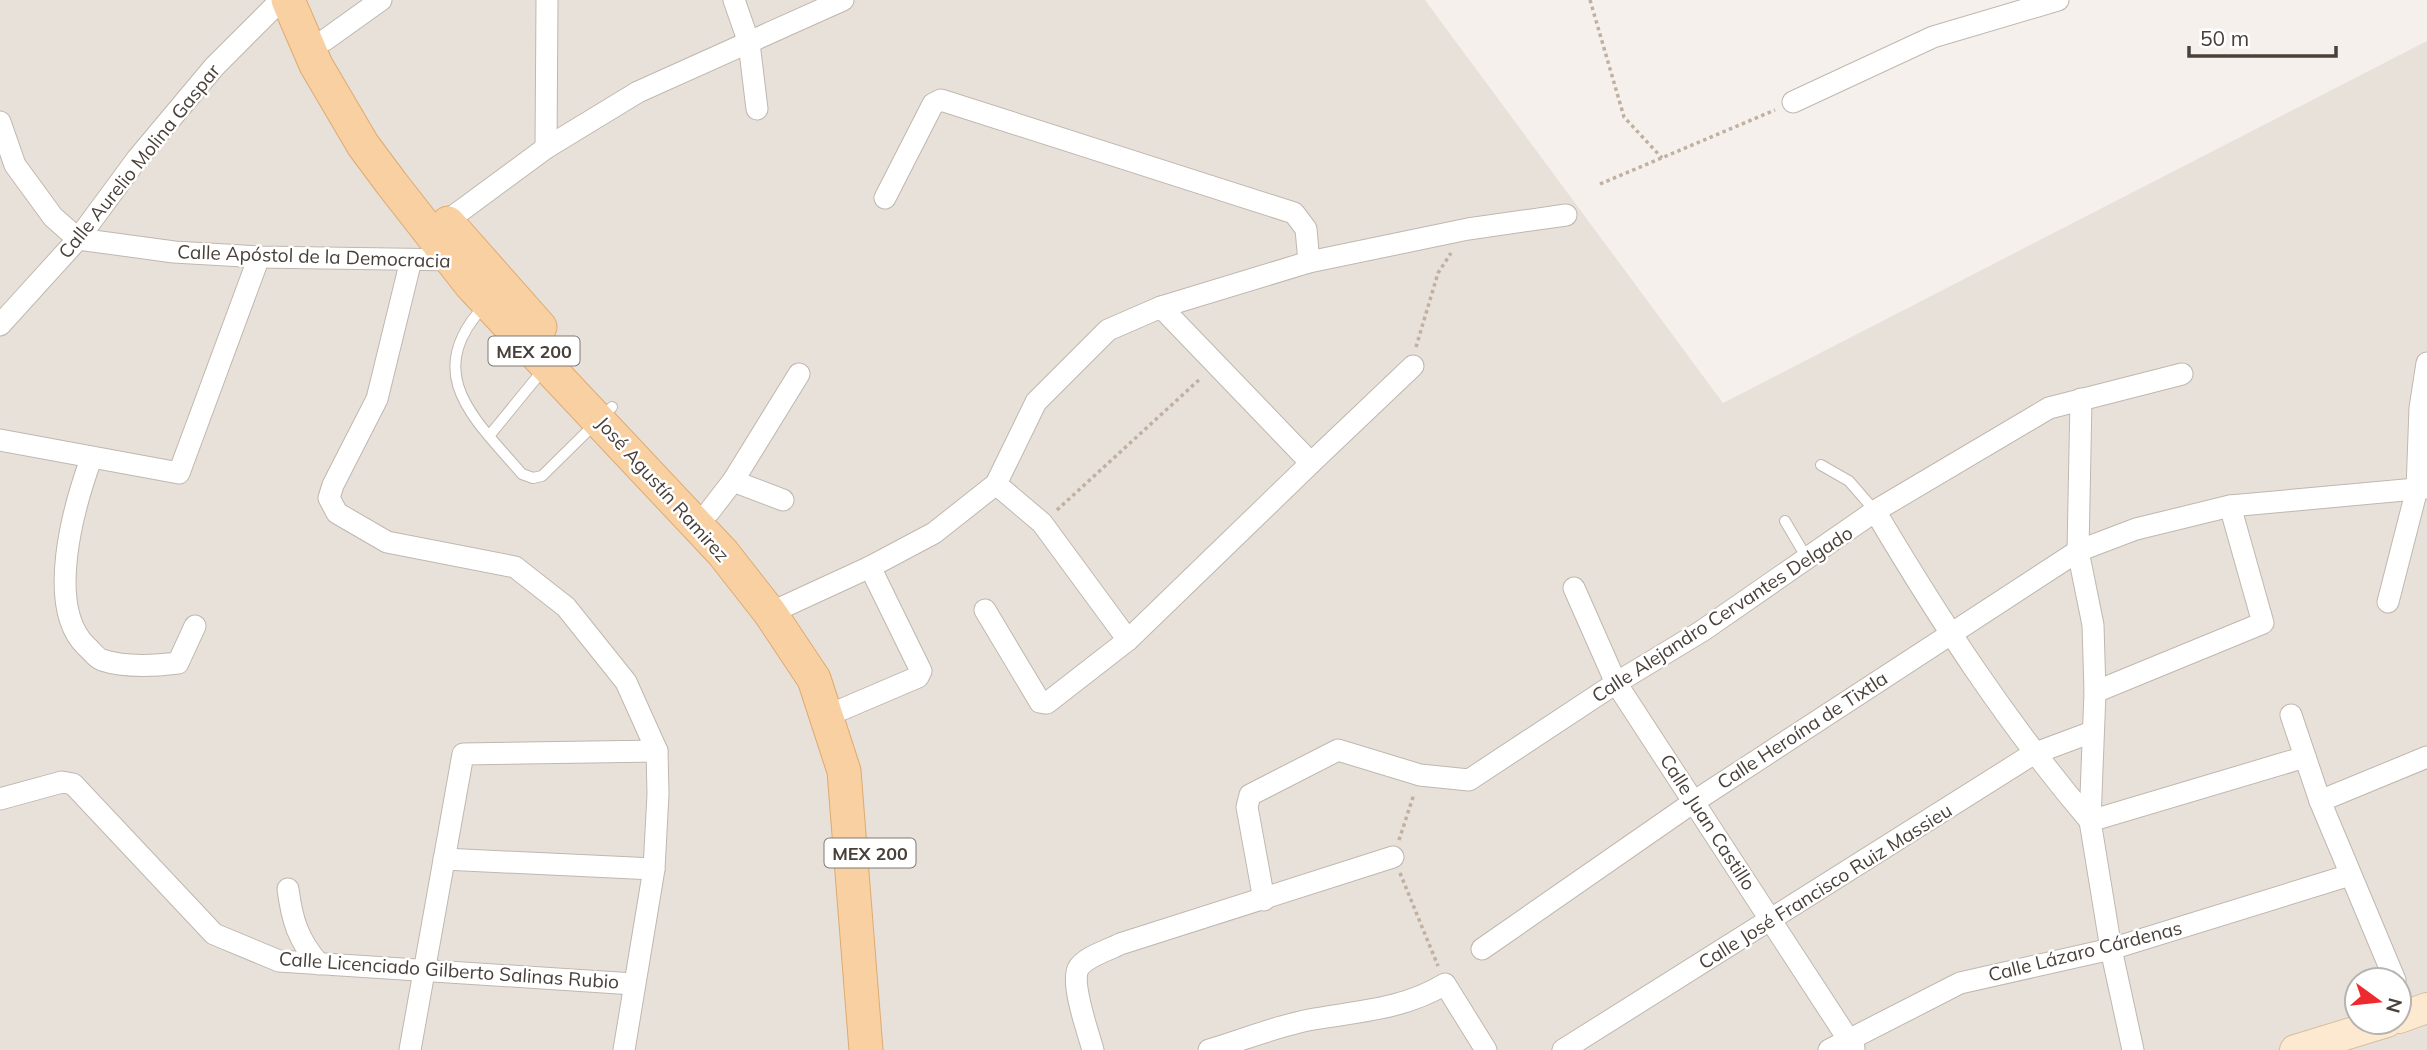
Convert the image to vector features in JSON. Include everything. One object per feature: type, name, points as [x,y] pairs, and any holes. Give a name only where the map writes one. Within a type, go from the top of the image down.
[{"type":"main road","name":"José Agustín Ramirez","points":[[288,0],[316,65],[363,145],[606,414],[723,553],[777,608],[814,679],[844,771],[866,1050]]},
{"type":"main road","name":"José Agustín Ramirez","points":[[309,0],[345,82],[384,142],[447,221],[482,277]]},
{"type":"main road","name":"José Agustín Ramirez","points":[[606,414],[709,512],[777,608],[822,664],[844,709],[861,769],[887,1050]]},
{"type":"street","name":"Calle Aurelio Molina Gaspar","points":[[0,325],[78,239],[137,159],[214,67],[281,0]]},
{"type":"street","points":[[325,40],[381,0]]},
{"type":"street","points":[[734,0],[749,43],[757,109]]},
{"type":"street","points":[[447,221],[546,148],[638,92],[844,0]]},
{"type":"street","points":[[1793,102],[1933,37],[2058,0]]},
{"type":"street","points":[[546,148],[547,1]]},
{"type":"street","points":[[885,198],[933,104],[941,100],[1294,213],[1306,229],[1309,262]]},
{"type":"street","points":[[0,122],[15,165],[53,217],[78,239]]},
{"type":"street","points":[[777,608],[870,567],[934,533],[996,484],[1036,401],[1108,330],[1161,307],[1309,262],[1468,229],[1566,215]]},
{"type":"street","name":"Calle Apóstol de la Democracia","points":[[78,239],[174,252],[259,257],[411,260],[482,277]]},
{"type":"street","points":[[0,440],[178,473],[259,257]]},
{"type":"street","points":[[411,260],[377,399],[329,498],[337,513],[387,542],[515,567],[566,607],[626,682],[657,751],[654,869],[624,1050]]},
{"type":"street","points":[[1161,307],[1311,463]]},
{"type":"street","points":[[2388,602],[2422,489],[2420,408],[2427,363]]},
{"type":"street","points":[[985,610],[1040,702],[1047,704],[1128,639],[1413,366]]},
{"type":"street","points":[[709,512],[733,481],[799,374]]},
{"type":"street","name":"Calle Alejandro Cervantes Delgado","points":[[1264,900],[1247,807],[1250,795],[1338,750],[1420,775],[1469,780],[1616,682],[1702,631],[1875,511],[2049,408],[2182,374]]},
{"type":"street","points":[[2081,399],[2078,551],[2093,625],[2095,692],[2090,821],[2111,949],[2133,1050]]},
{"type":"street","points":[[91,459],[68,542],[66,593],[75,635],[100,659],[147,666],[178,663],[195,626]]},
{"type":"street","points":[[733,481],[783,500]]},
{"type":"street","points":[[996,484],[1042,523],[1128,639]]},
{"type":"street","name":"Calle Heroína de Tixtla","points":[[1482,948],[1695,801],[2078,551],[2136,529],[2230,506],[2422,489]]},
{"type":"street","points":[[2095,692],[2263,623],[2230,506]]},
{"type":"street","points":[[1875,511],[1948,634],[2033,754],[2090,821]]},
{"type":"street","points":[[844,709],[918,677],[921,671],[870,567]]},
{"type":"street","name":"Calle Juan Castillo","points":[[1574,588],[1616,682],[1852,1044]]},
{"type":"street","points":[[2291,715],[2320,801],[2389,966]]},
{"type":"street","name":"Calle José Francisco Ruiz Massieu","points":[[1563,1050],[2033,754],[2092,732]]},
{"type":"street","points":[[410,1050],[463,754],[657,751]]},
{"type":"street","points":[[2090,821],[2305,757]]},
{"type":"street","points":[[2320,801],[2427,757]]},
{"type":"street","name":"Calle Licenciado Gilberto Salinas Rubio","points":[[0,799],[62,782],[73,784],[214,934],[279,961],[634,984]]},
{"type":"street","points":[[1093,1050],[1077,988],[1077,970],[1083,963],[1120,944],[1264,900],[1393,856]]},
{"type":"street","points":[[444,859],[654,869]]},
{"type":"street","name":"Calle Lázaro Cárdenas","points":[[1829,1050],[1852,1044],[1961,983],[2111,949],[2350,875]]},
{"type":"street","points":[[288,889],[295,928],[302,944],[319,964]]},
{"type":"street","points":[[1209,1050],[1312,1019],[1362,1014],[1423,998],[1445,984],[1486,1050]]},
{"type":"street","points":[[2295,1050],[2343,1032]]},
{"type":"lane","points":[[482,277],[456,362],[456,385],[467,410],[522,474],[533,478],[542,476],[606,414]]},
{"type":"lane","points":[[489,436],[552,356]]},
{"type":"lane","points":[[1821,465],[1849,481],[1875,511]]},
{"type":"lane","points":[[1785,521],[1808,560]]},
{"type":"path","points":[[1590,0],[1624,117],[1662,158]]},
{"type":"path","points":[[1600,184],[1793,102]]},
{"type":"path","points":[[1413,366],[1417,342],[1438,273],[1468,229]]},
{"type":"path","points":[[1042,523],[1215,365]]},
{"type":"path","points":[[1420,775],[1393,856],[1445,984]]},
{"type":"shaded area","points":[[0,0],[1425,0],[1723,403],[2427,41],[2427,1050],[0,1050]]}]
